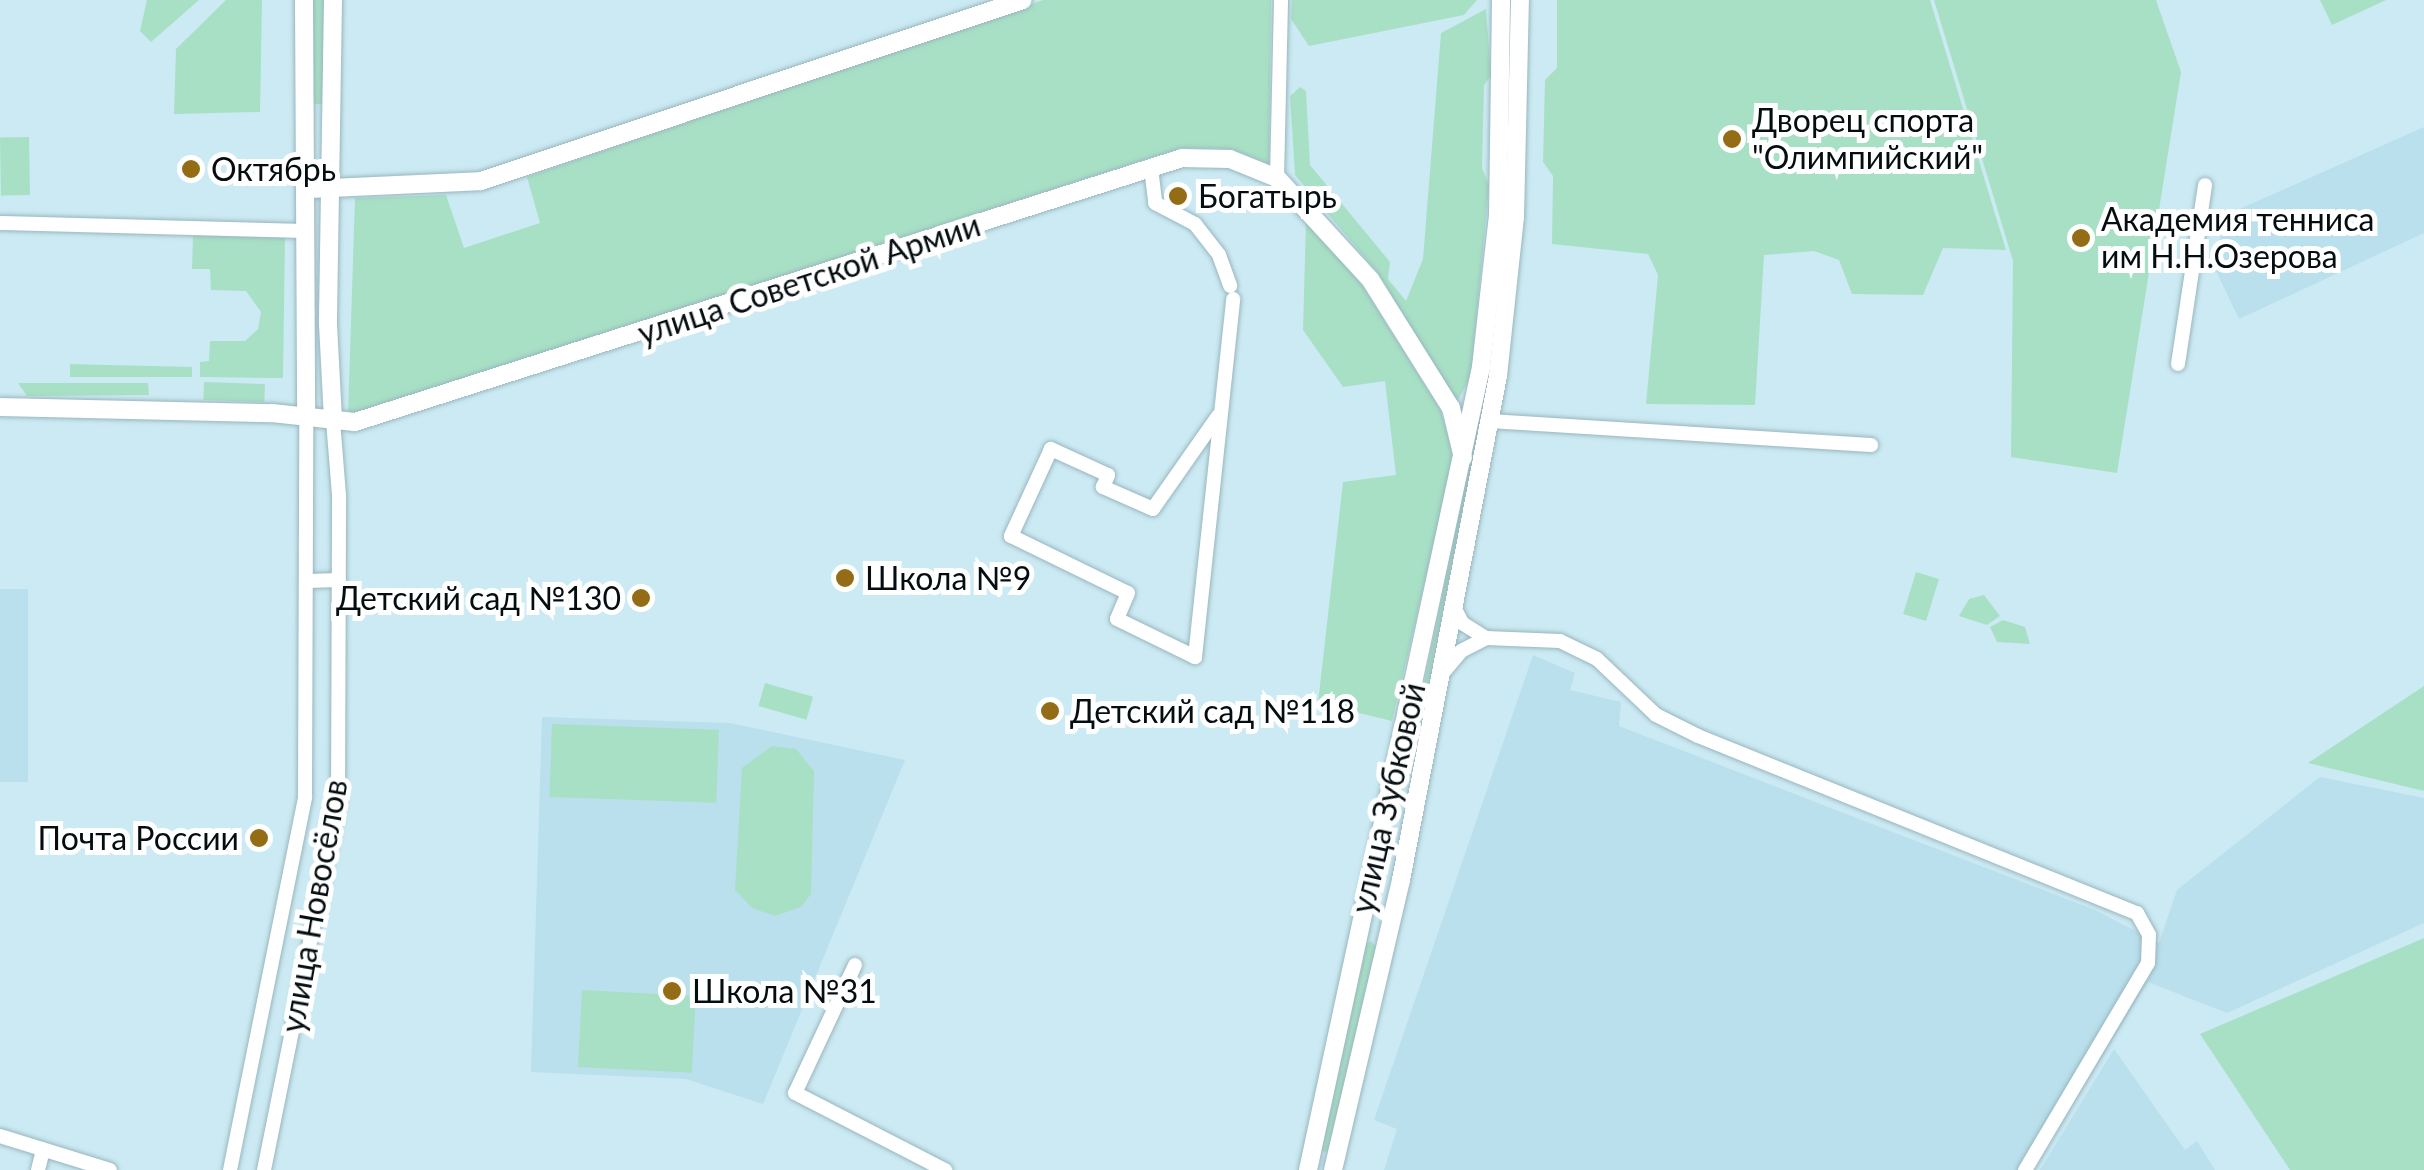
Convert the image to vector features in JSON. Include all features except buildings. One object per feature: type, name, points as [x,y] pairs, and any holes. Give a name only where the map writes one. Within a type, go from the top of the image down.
[{"type":"main road","name":"улица Новосёлов","points":[[304,0],[308,188],[306,418]]},
{"type":"main road","name":"улица Новосёлов","points":[[333,0],[329,186],[334,421]]},
{"type":"main road","points":[[308,188],[481,182],[1023,0]]},
{"type":"main road","name":"улица Зубковой","points":[[1308,1170],[1463,458],[1482,426],[1498,216],[1500,0]]},
{"type":"main road","name":"улица Зубковой","points":[[1334,1167],[1402,880],[1455,609],[1515,218],[1520,0]]},
{"type":"main road","name":"улица Советской Армии","points":[[0,407],[356,422],[530,370],[1182,158],[1230,159],[1277,178],[1370,279],[1451,408],[1463,458]]},
{"type":"main road","points":[[1451,408],[1482,426]]},
{"type":"main road","points":[[1404,726],[1406,743],[1416,746],[1430,736]]},
{"type":"main road","points":[[1370,872],[1402,880]]},
{"type":"main road","points":[[1362,909],[1368,923],[1382,925],[1393,916]]},
{"type":"main road","points":[[1356,942],[1379,935],[1386,947]]},
{"type":"main road","points":[[1310,1149],[1315,1166],[1334,1167]]},
{"type":"street","points":[[1277,178],[1281,0]]},
{"type":"street","points":[[1152,168],[1155,203],[1195,224],[1220,255],[1231,292],[1195,656],[1117,618],[1128,594],[1011,536],[1052,449],[1108,475],[1103,487],[1154,509],[1218,416]]},
{"type":"street","points":[[2178,364],[2205,185]]},
{"type":"street","points":[[0,223],[307,231]]},
{"type":"street","name":"улица Новосёлов","points":[[230,1170],[305,797],[306,418]]},
{"type":"street","name":"улица Новосёлов","points":[[264,1170],[338,803],[340,580],[334,421]]},
{"type":"street","points":[[1482,426],[1871,445]]},
{"type":"street","points":[[307,581],[340,580]]},
{"type":"street","points":[[1455,609],[1462,623],[1486,638]]},
{"type":"street","points":[[1442,674],[1461,651],[1486,638],[1540,638],[1577,648],[1656,715],[1698,736],[2137,913],[2149,935],[2148,963],[2025,1170]]},
{"type":"street","points":[[854,965],[795,1093],[945,1170]]},
{"type":"street","points":[[0,1136],[110,1170]]},
{"type":"street","points":[[38,1170],[43,1150]]},
{"type":"shaded area","points":[[2424,127],[2424,233],[2239,319],[2215,269],[2224,216]]},
{"type":"shaded area","points":[[0,589],[28,589],[28,782],[0,782]]},
{"type":"shaded area","points":[[1533,655],[1575,673],[1570,690],[1621,702],[1619,726],[2095,910],[2159,943],[2177,890],[2320,777],[2424,798],[2424,923],[2227,1013],[2148,982],[2033,1170],[1384,1170],[1397,1129],[1374,1120]]},
{"type":"shaded area","name":"Школа №31","points":[[542,717],[730,723],[905,760],[763,1104],[686,1079],[531,1072]]},
{"type":"shaded area","points":[[2114,1049],[2185,1150],[2197,1141],[2215,1170],[2040,1170]]},
{"type":"green space","points":[[147,0],[199,0],[151,42],[140,31]]},
{"type":"green space","points":[[226,0],[262,0],[260,112],[174,114],[176,49]]},
{"type":"green space","points":[[311,0],[324,0],[324,104],[311,104]]},
{"type":"green space","points":[[1043,0],[1271,0],[1269,164],[1232,149],[1181,148],[348,415],[355,198],[446,195],[464,248],[540,223],[527,177]]},
{"type":"green space","points":[[1292,0],[1477,0],[1464,15],[1309,46],[1291,19]]},
{"type":"green space","points":[[1557,0],[1930,0],[2006,250],[1943,248],[1923,295],[1852,294],[1839,260],[1814,251],[1764,255],[1755,405],[1646,404],[1658,275],[1648,254],[1552,244],[1553,176],[1543,162],[1545,80],[1557,68]]},
{"type":"green space","name":"Академия тенниса им Н.Н.Озерова","points":[[1934,0],[2156,0],[2181,72],[2117,473],[2011,457],[2013,261]]},
{"type":"green space","points":[[2320,0],[2386,0],[2332,25]]},
{"type":"green space","points":[[1486,9],[1491,76],[1484,85],[1482,168],[1489,185],[1471,376],[1457,402],[1378,273],[1295,175],[1290,96],[1300,87],[1306,91],[1310,165],[1390,262],[1388,279],[1406,301],[1423,259],[1441,33]]},
{"type":"green space","points":[[29,137],[30,195],[1,195],[0,138]]},
{"type":"green space","points":[[1306,220],[1362,285],[1441,411],[1454,458],[1392,721],[1318,703],[1343,482],[1396,475],[1385,381],[1343,387],[1303,330]]},
{"type":"green space","points":[[193,235],[285,236],[283,378],[200,377],[200,362],[209,361],[210,341],[245,341],[258,329],[261,312],[246,291],[211,290],[210,269],[192,269]]},
{"type":"green space","points":[[70,364],[192,367],[192,377],[70,377]]},
{"type":"green space","points":[[204,382],[265,384],[264,402],[203,400]]},
{"type":"green space","points":[[18,383],[148,383],[149,395],[27,396]]},
{"type":"green space","points":[[1470,457],[1474,464],[1426,721],[1415,729]]},
{"type":"green space","points":[[1916,572],[1939,579],[1926,621],[1903,614]]},
{"type":"green space","points":[[1984,595],[2000,616],[1987,625],[1959,616],[1969,599]]},
{"type":"green space","points":[[2003,620],[2025,627],[2030,644],[1997,642],[1990,627]]},
{"type":"green space","points":[[765,683],[813,697],[806,720],[758,706]]},
{"type":"green space","points":[[2424,686],[2424,791],[2308,763]]},
{"type":"green space","points":[[552,724],[719,730],[716,803],[549,797]]},
{"type":"green space","points":[[772,746],[796,749],[814,771],[811,894],[801,907],[775,916],[752,908],[735,890],[742,768]]},
{"type":"green space","points":[[2424,938],[2424,1170],[2290,1170],[2200,1034]]},
{"type":"green space","points":[[1371,941],[1378,949],[1329,1152],[1321,1151],[1362,946]]},
{"type":"green space","points":[[582,990],[696,996],[692,1073],[578,1067]]},
{"type":"place","name":"Дворец спорта \"Олимпийский\"","points":[[1732,139]]},
{"type":"place","name":"Октябрь","points":[[191,169]]},
{"type":"place","name":"Богатырь","points":[[1178,196]]},
{"type":"place","name":"Академия тенниса им Н.Н.Озерова","points":[[2081,238]]},
{"type":"place","name":"Школа №9","points":[[845,578]]},
{"type":"place","name":"Детский сад №130","points":[[641,598]]},
{"type":"place","name":"Детский сад №118","points":[[1050,711]]},
{"type":"place","name":"Почта России","points":[[259,838]]},
{"type":"place","name":"Школа №31","points":[[672,991]]}]
